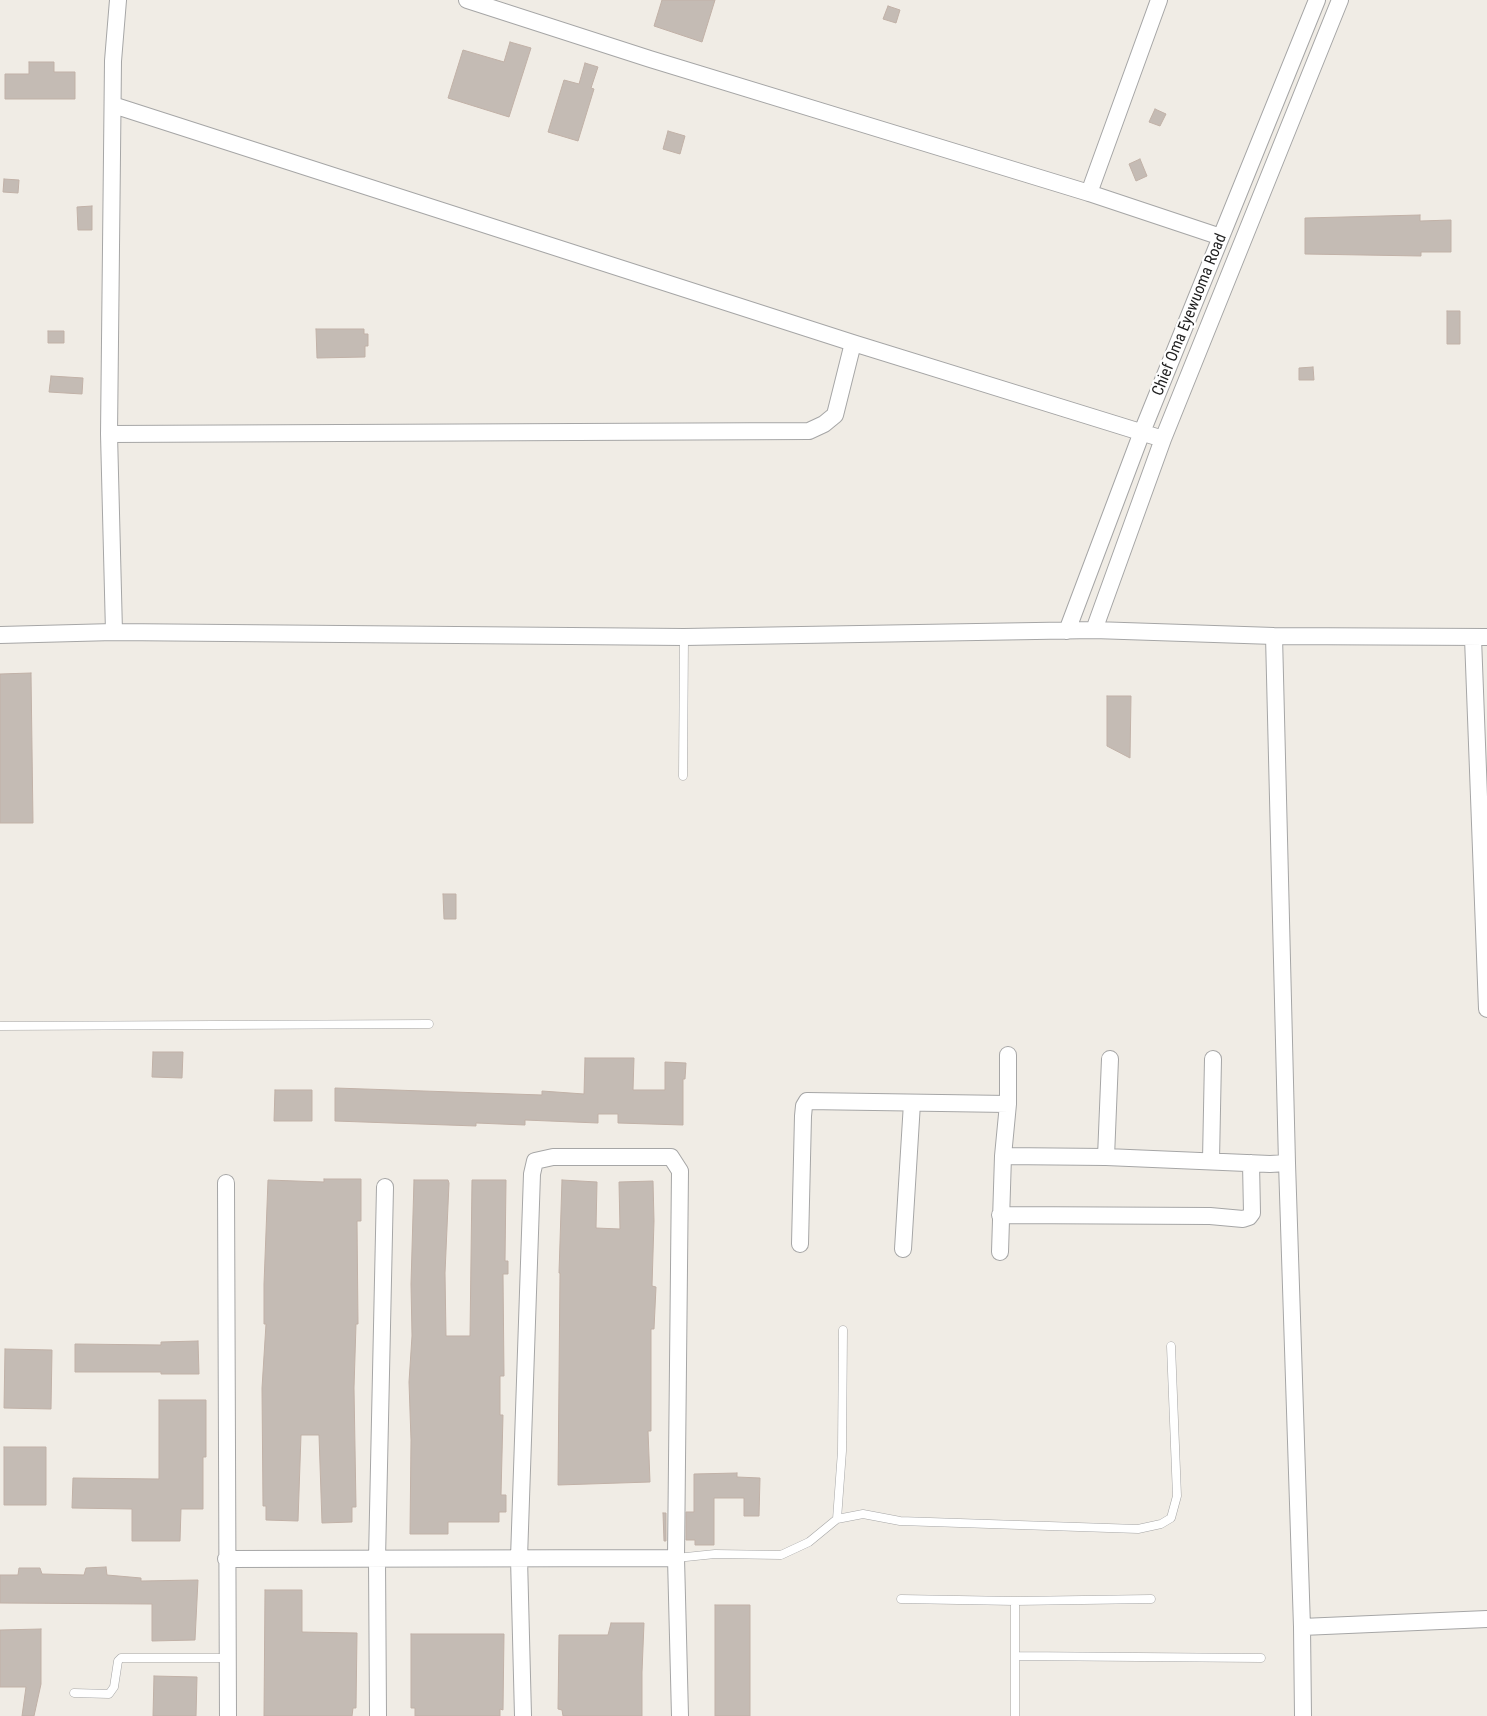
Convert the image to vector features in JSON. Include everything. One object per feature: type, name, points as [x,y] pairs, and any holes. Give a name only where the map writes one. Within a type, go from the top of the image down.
[{"type":"street","points":[[114,632],[109,434],[113,61],[118,0]]},
{"type":"street","points":[[467,0],[650,59],[1089,193],[1221,237]]},
{"type":"street","points":[[1089,193],[1159,0]]},
{"type":"street","name":"Chief Oma Eyewuoma Road","points":[[1067,631],[1142,432],[1317,0]]},
{"type":"street","name":"Chief Oma Eyewuoma Road","points":[[1094,630],[1163,439],[1340,0]]},
{"type":"street","points":[[113,105],[853,343],[1163,439]]},
{"type":"street","points":[[109,434],[809,431],[824,424],[835,415],[853,343]]},
{"type":"street","points":[[0,635],[114,632],[684,637],[1094,630],[1274,636],[1480,638],[1487,1009]]},
{"type":"street","points":[[1274,636],[1303,1716]]},
{"type":"street","points":[[1000,1252],[1003,1156],[1008,1104],[1008,1055]]},
{"type":"street","points":[[1106,1157],[1110,1058]]},
{"type":"street","points":[[1211,1160],[1214,1058]]},
{"type":"street","points":[[800,1244],[803,1116],[804,1106],[807,1101],[1008,1104]]},
{"type":"street","points":[[903,1249],[912,1103]]},
{"type":"street","points":[[1003,1156],[1287,1162]]},
{"type":"street","points":[[523,1716],[519,1558],[532,1174],[535,1161],[552,1157],[671,1157],[680,1170],[676,1558],[680,1716]]},
{"type":"street","points":[[1000,1215],[1210,1216],[1249,1218],[1252,1213],[1251,1162]]},
{"type":"street","points":[[226,1183],[228,1716]]},
{"type":"street","points":[[378,1716],[377,1559],[385,1187]]},
{"type":"street","points":[[226,1559],[676,1558]]},
{"type":"street","points":[[1302,1627],[1487,1619]]},
{"type":"lane","points":[[683,776],[684,637]]},
{"type":"lane","points":[[0,1026],[429,1024]]},
{"type":"lane","points":[[837,1519],[842,1451],[843,1330]]},
{"type":"lane","points":[[676,1558],[715,1554],[781,1555],[809,1542],[837,1519],[863,1514],[900,1521],[1138,1529],[1161,1524],[1171,1518],[1177,1496],[1171,1346]]},
{"type":"lane","points":[[901,1599],[1015,1601],[1151,1598]]},
{"type":"lane","points":[[1015,1601],[1015,1716]]},
{"type":"lane","points":[[1016,1656],[1261,1658]]},
{"type":"lane","points":[[74,1693],[109,1694],[114,1687],[118,1661],[121,1658],[227,1658]]},
{"type":"building","points":[[662,0],[715,0],[702,42],[654,26]]},
{"type":"building","points":[[888,6],[900,10],[896,23],[883,19]]},
{"type":"building","points":[[510,42],[531,48],[509,117],[448,98],[463,50],[504,62]]},
{"type":"building","points":[[29,62],[54,62],[54,72],[75,72],[75,99],[5,99],[5,74],[29,74]]},
{"type":"building","points":[[585,63],[598,67],[591,88],[594,89],[578,141],[548,132],[564,80],[579,84]]},
{"type":"building","points":[[1155,109],[1166,114],[1160,126],[1149,122]]},
{"type":"building","points":[[668,131],[685,136],[680,154],[663,149]]},
{"type":"building","points":[[1140,159],[1147,176],[1136,181],[1129,164]]},
{"type":"building","points":[[4,179],[19,180],[18,193],[3,192]]},
{"type":"building","points":[[92,206],[92,230],[78,230],[77,207]]},
{"type":"building","points":[[1420,215],[1420,221],[1451,220],[1451,252],[1421,252],[1421,256],[1305,254],[1305,218]]},
{"type":"building","points":[[1447,311],[1460,311],[1460,344],[1447,344]]},
{"type":"building","points":[[316,329],[364,329],[364,334],[368,334],[368,346],[365,346],[365,357],[317,358]]},
{"type":"building","points":[[48,331],[64,331],[64,343],[48,343]]},
{"type":"building","points":[[1313,367],[1314,380],[1299,380],[1299,368]]},
{"type":"building","points":[[51,376],[83,378],[82,394],[49,392]]},
{"type":"building","points":[[31,673],[33,823],[0,823],[0,674]]},
{"type":"building","points":[[1107,696],[1131,696],[1130,758],[1107,746]]},
{"type":"building","points":[[443,894],[456,894],[456,919],[444,919]]},
{"type":"building","points":[[153,1052],[183,1052],[182,1078],[152,1077]]},
{"type":"building","points":[[585,1058],[634,1058],[633,1090],[665,1090],[665,1062],[686,1063],[685,1079],[683,1079],[683,1125],[618,1123],[618,1114],[598,1114],[598,1123],[525,1120],[525,1125],[476,1123],[476,1126],[335,1121],[335,1088],[542,1095],[542,1091],[584,1094]]},
{"type":"building","points":[[275,1090],[312,1090],[312,1121],[274,1121]]},
{"type":"building","points":[[324,1179],[361,1179],[361,1221],[357,1221],[358,1324],[356,1324],[354,1388],[356,1507],[352,1507],[352,1522],[322,1523],[319,1435],[301,1435],[298,1521],[266,1520],[266,1506],[263,1506],[262,1388],[266,1324],[264,1324],[264,1284],[268,1180],[324,1182]]},
{"type":"building","points":[[414,1180],[448,1180],[445,1273],[446,1336],[470,1336],[472,1180],[506,1180],[505,1261],[508,1261],[508,1274],[503,1274],[504,1376],[500,1376],[500,1415],[503,1415],[501,1495],[506,1495],[506,1512],[499,1512],[499,1522],[448,1522],[448,1534],[410,1534],[411,1440],[409,1382],[412,1336],[411,1284]]},
{"type":"building","points":[[562,1180],[597,1182],[596,1228],[620,1229],[619,1182],[653,1181],[652,1286],[656,1287],[654,1329],[651,1329],[651,1431],[648,1431],[650,1482],[558,1485],[559,1273]]},
{"type":"building","points":[[198,1341],[199,1374],[75,1372],[75,1344],[161,1345],[161,1342]]},
{"type":"building","points":[[5,1349],[52,1350],[51,1409],[4,1408]]},
{"type":"building","points":[[159,1400],[206,1400],[206,1457],[203,1457],[203,1509],[181,1509],[180,1541],[132,1541],[132,1509],[72,1508],[73,1478],[159,1479]]},
{"type":"building","points":[[4,1447],[46,1447],[46,1505],[4,1505]]},
{"type":"building","points":[[737,1473],[737,1477],[760,1478],[759,1516],[744,1516],[744,1498],[714,1498],[714,1545],[695,1545],[695,1540],[686,1540],[686,1512],[694,1512],[694,1474]]},
{"type":"building","points":[[663,1513],[666,1513],[666,1541],[664,1541]]},
{"type":"building","points":[[106,1567],[107,1575],[141,1578],[141,1581],[198,1580],[195,1640],[152,1641],[152,1604],[0,1603],[0,1575],[18,1575],[19,1568],[40,1568],[42,1574],[84,1575],[86,1568]]},
{"type":"building","points":[[265,1590],[302,1590],[302,1632],[357,1633],[356,1708],[353,1708],[352,1716],[264,1716]]},
{"type":"building","points":[[715,1605],[750,1605],[750,1716],[715,1716]]},
{"type":"building","points":[[611,1623],[644,1623],[642,1716],[563,1716],[562,1710],[558,1709],[559,1635],[608,1635]]},
{"type":"building","points":[[41,1629],[41,1684],[34,1716],[22,1716],[26,1687],[0,1687],[0,1630]]},
{"type":"building","points":[[411,1634],[504,1634],[503,1710],[500,1709],[500,1716],[415,1716],[415,1708],[411,1708]]},
{"type":"building","points":[[154,1676],[197,1677],[196,1716],[153,1716]]}]
